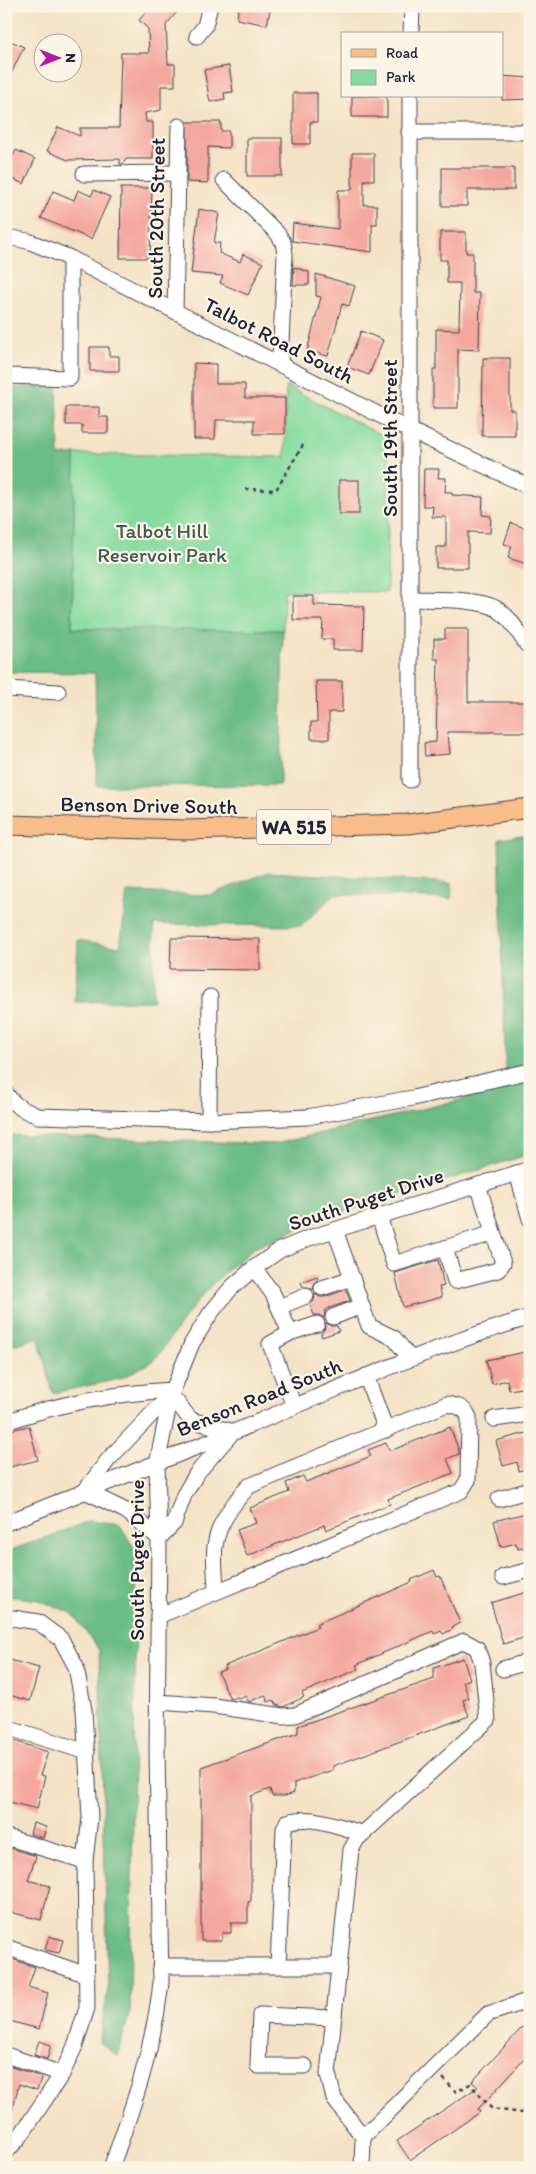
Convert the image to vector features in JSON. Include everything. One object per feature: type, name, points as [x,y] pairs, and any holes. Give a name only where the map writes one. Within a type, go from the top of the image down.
[{"type":"main road","name":"Benson Drive South","points":[[6,826],[185,830],[408,824],[530,808]]},
{"type":"street","points":[[197,36],[205,26],[210,6]]},
{"type":"street","points":[[411,32],[412,6]]},
{"type":"street","name":"South 19th Street","points":[[410,98],[410,780]]},
{"type":"street","name":"South 20th Street","points":[[175,311],[179,126]]},
{"type":"street","points":[[409,132],[530,132]]},
{"type":"street","points":[[84,174],[178,172]]},
{"type":"street","points":[[224,180],[278,234],[283,242],[285,254],[280,365]]},
{"type":"street","name":"Talbot Road South","points":[[6,237],[28,241],[70,258],[411,431],[530,487]]},
{"type":"street","points":[[6,376],[70,378],[70,258]]},
{"type":"street","points":[[411,599],[482,603],[496,608],[515,627],[527,645]]},
{"type":"street","points":[[6,689],[58,692]]},
{"type":"street","points":[[209,1120],[210,997]]},
{"type":"street","points":[[6,1093],[9,1099],[23,1110],[38,1116],[209,1120],[307,1117],[413,1098],[530,1072]]},
{"type":"street","points":[[523,1171],[530,1219]]},
{"type":"street","name":"South Puget Drive","points":[[111,2168],[138,2094],[150,2053],[161,1983],[157,1464],[172,1392],[192,1342],[210,1314],[231,1288],[254,1268],[280,1250],[335,1230],[523,1171]]},
{"type":"street","points":[[445,1248],[455,1281],[498,1270],[503,1263],[478,1185]]},
{"type":"street","points":[[379,1216],[394,1264],[493,1233]]},
{"type":"street","points":[[335,1230],[369,1326],[394,1338],[410,1358]]},
{"type":"street","points":[[254,1268],[273,1294],[290,1333]]},
{"type":"street","points":[[322,1288],[352,1278]]},
{"type":"street","points":[[279,1307],[306,1296]]},
{"type":"street","points":[[333,1317],[362,1306]]},
{"type":"street","name":"Benson Road South","points":[[6,1523],[157,1464],[410,1358],[489,1329],[530,1317]]},
{"type":"street","points":[[294,1406],[270,1344],[290,1333],[317,1324]]},
{"type":"street","points":[[366,1376],[386,1430]]},
{"type":"street","points":[[6,1422],[33,1413],[128,1392],[172,1392]]},
{"type":"street","points":[[172,1392],[191,1420],[234,1432],[197,1473],[184,1494],[174,1523],[158,1538],[126,1511],[85,1491],[108,1460],[172,1392]]},
{"type":"street","points":[[158,1616],[461,1491],[468,1480],[469,1417],[466,1411],[459,1406],[447,1404],[250,1486],[228,1513],[219,1531],[215,1546],[216,1592]]},
{"type":"street","points":[[494,1419],[530,1414]]},
{"type":"street","points":[[499,1499],[530,1490]]},
{"type":"street","points":[[504,1577],[530,1570]]},
{"type":"street","points":[[6,1617],[38,1622],[61,1639],[76,1667],[84,1710],[90,1817],[85,1861],[87,2008],[75,2046],[62,2074],[19,2138],[6,2152]]},
{"type":"street","points":[[158,1702],[214,1706],[283,1716],[296,1715],[464,1641],[477,1648],[482,1663],[488,1720],[357,1839],[351,1850],[328,2074],[334,2099],[363,2137],[362,2168]]},
{"type":"street","points":[[504,1669],[530,1661]]},
{"type":"street","points":[[6,1727],[87,1752]]},
{"type":"street","points":[[278,1966],[284,1829],[287,1822],[295,1819],[312,1820],[364,1834]]},
{"type":"street","points":[[6,1837],[85,1861]]},
{"type":"street","points":[[6,1948],[87,1975]]},
{"type":"street","points":[[160,1966],[339,1966]]},
{"type":"street","points":[[363,2137],[488,2014],[530,2000]]},
{"type":"street","points":[[305,2066],[258,2066],[260,2015],[334,2018]]},
{"type":"street","points":[[6,2055],[62,2074]]},
{"type":"path","points":[[245,490],[276,490],[303,445]]},
{"type":"path","points":[[434,2067],[456,2092],[470,2084],[492,2109],[530,2114]]},
{"type":"green space","points":[[57,386],[59,456],[75,454],[72,629],[283,630],[280,785],[97,786],[95,673],[6,672],[6,388]]},
{"type":"green space","name":"Talbot Hill Reservoir Park","points":[[286,386],[389,439],[387,592],[284,591],[283,630],[72,629],[75,454],[285,457]]},
{"type":"green space","points":[[530,835],[530,1154],[325,1218],[254,1248],[211,1285],[155,1360],[120,1379],[53,1393],[38,1337],[6,1348],[6,1135],[275,1144],[506,1089],[499,839]]},
{"type":"green space","points":[[269,872],[452,883],[451,899],[335,894],[301,926],[154,924],[153,1001],[75,1002],[78,940],[120,947],[127,892],[209,895]]},
{"type":"green space","points":[[89,1521],[120,1525],[137,1553],[130,2012],[117,2056],[99,2042],[108,1990],[99,1650],[72,1613],[38,1600],[6,1596],[6,1552]]},
{"type":"building","points":[[152,6],[182,6],[166,25],[168,64],[175,64],[175,86],[161,86],[161,110],[145,113],[146,122],[153,122],[153,159],[126,159],[123,164],[120,164],[120,159],[68,160],[47,151],[58,127],[80,136],[80,128],[119,128],[121,53],[149,53],[148,29],[139,20]]},
{"type":"building","points":[[239,6],[271,6],[267,25],[237,19]]},
{"type":"building","points":[[6,39],[24,47],[6,84]]},
{"type":"building","points":[[229,66],[233,92],[224,93],[225,99],[210,102],[204,70]]},
{"type":"building","points":[[504,76],[530,78],[530,99],[502,100],[504,98]]},
{"type":"building","points":[[293,93],[317,93],[317,122],[310,122],[310,144],[293,144]]},
{"type":"building","points":[[352,98],[387,98],[387,117],[352,117]]},
{"type":"building","points":[[187,122],[221,122],[221,131],[229,131],[229,148],[208,147],[208,183],[187,182]]},
{"type":"building","points":[[247,138],[282,138],[282,176],[247,176]]},
{"type":"building","points":[[16,150],[35,159],[24,184],[6,176],[6,170]]},
{"type":"building","points":[[352,153],[374,153],[374,180],[364,180],[364,205],[377,205],[377,224],[372,224],[372,252],[292,241],[293,223],[338,229],[338,190],[352,190]]},
{"type":"building","points":[[442,168],[514,168],[514,190],[467,190],[467,206],[442,206]]},
{"type":"building","points":[[121,188],[152,188],[150,258],[120,258]]},
{"type":"building","points":[[78,190],[91,196],[94,190],[110,197],[91,239],[41,218],[53,191],[74,200]]},
{"type":"building","points":[[199,209],[219,213],[214,243],[220,243],[219,253],[240,262],[243,254],[263,263],[248,295],[220,283],[223,276],[191,273]]},
{"type":"building","points":[[440,232],[466,232],[466,253],[473,253],[473,293],[480,293],[479,350],[458,349],[458,408],[433,408],[433,369],[436,369],[436,329],[459,330],[460,283],[447,283],[447,260],[440,260]]},
{"type":"building","points":[[294,267],[309,272],[309,285],[293,285]]},
{"type":"building","points":[[316,274],[355,286],[349,306],[342,304],[328,356],[307,351],[321,297],[316,296]]},
{"type":"building","points":[[361,331],[383,340],[369,375],[347,367]]},
{"type":"building","points":[[90,347],[109,347],[109,356],[119,356],[119,371],[90,371]]},
{"type":"building","points":[[483,358],[510,358],[510,410],[515,410],[515,436],[482,436]]},
{"type":"building","points":[[194,363],[216,364],[216,384],[245,384],[245,398],[285,398],[285,434],[254,434],[254,420],[216,420],[215,439],[194,439]]},
{"type":"building","points":[[66,407],[99,407],[99,417],[108,417],[108,433],[82,433],[82,425],[66,425]]},
{"type":"building","points":[[424,469],[439,469],[438,478],[446,478],[445,492],[452,492],[452,495],[483,497],[482,515],[491,516],[490,533],[468,532],[468,568],[436,568],[436,547],[446,547],[446,517],[432,517],[433,506],[423,506]]},
{"type":"building","points":[[339,480],[359,480],[359,514],[339,514]]},
{"type":"building","points":[[511,523],[530,530],[530,565],[508,558],[512,546],[504,544]]},
{"type":"building","points":[[293,596],[314,596],[314,605],[364,606],[363,650],[333,650],[333,639],[322,639],[323,620],[293,620]]},
{"type":"building","points":[[445,629],[468,629],[468,702],[530,702],[530,732],[448,732],[450,754],[425,756],[424,743],[436,742],[438,659],[434,659],[434,639],[445,639]]},
{"type":"building","points":[[316,681],[342,681],[342,712],[329,712],[329,739],[311,739],[311,722],[317,722]]},
{"type":"building","points":[[171,938],[260,939],[260,970],[170,969]]},
{"type":"building","points":[[438,1260],[444,1286],[439,1287],[442,1297],[403,1307],[395,1273]]},
{"type":"building","points":[[317,1276],[318,1279],[313,1290],[303,1287],[301,1282]]},
{"type":"building","points":[[346,1290],[350,1301],[329,1308],[325,1311],[324,1318],[314,1315],[310,1305],[314,1301],[315,1294],[324,1297]]},
{"type":"building","points":[[326,1323],[331,1326],[337,1326],[339,1331],[322,1337],[321,1333]]},
{"type":"building","points":[[530,1351],[530,1377],[521,1379],[522,1388],[509,1390],[507,1380],[492,1384],[486,1360]]},
{"type":"building","points":[[29,1426],[38,1460],[6,1468],[6,1431]]},
{"type":"building","points":[[450,1427],[459,1451],[459,1454],[447,1459],[453,1473],[388,1499],[390,1504],[326,1530],[324,1525],[247,1556],[237,1530],[256,1523],[250,1508],[289,1492],[286,1483],[303,1476],[306,1482],[371,1456],[368,1450],[386,1443],[390,1451]]},
{"type":"building","points":[[530,1432],[530,1468],[519,1471],[517,1462],[503,1466],[496,1441]]},
{"type":"building","points":[[530,1512],[530,1546],[518,1549],[516,1543],[501,1547],[494,1521]]},
{"type":"building","points":[[434,1570],[437,1577],[440,1576],[460,1623],[452,1627],[453,1629],[443,1634],[441,1631],[434,1634],[433,1631],[356,1665],[358,1669],[302,1693],[304,1697],[283,1707],[276,1705],[273,1700],[268,1702],[265,1695],[249,1702],[245,1696],[239,1699],[238,1697],[230,1699],[218,1672],[226,1669],[225,1666],[318,1627],[316,1624],[412,1582],[411,1580]]},
{"type":"building","points":[[530,1591],[530,1625],[527,1626],[530,1636],[503,1644],[491,1603]]},
{"type":"building","points":[[463,1658],[470,1679],[463,1682],[469,1698],[463,1700],[469,1716],[333,1766],[333,1770],[294,1783],[294,1793],[285,1796],[272,1796],[270,1789],[251,1796],[251,1901],[248,1902],[248,1923],[231,1923],[231,1933],[222,1933],[222,1941],[201,1941],[201,1767],[298,1733],[298,1726],[434,1679],[434,1668]]},
{"type":"building","points":[[6,1659],[39,1668],[30,1701],[6,1694]]},
{"type":"building","points":[[6,1738],[48,1752],[40,1775],[45,1776],[37,1809],[6,1801]]},
{"type":"building","points":[[33,1823],[46,1827],[43,1838],[30,1834]]},
{"type":"building","points":[[6,1847],[36,1856],[28,1880],[50,1886],[41,1920],[6,1911]]},
{"type":"building","points":[[49,1936],[63,1940],[59,1953],[45,1950]]},
{"type":"building","points":[[6,1957],[35,1967],[28,1987],[48,1993],[39,2029],[6,2020]]},
{"type":"building","points":[[530,2019],[530,2053],[478,2109],[480,2112],[410,2160],[397,2141],[478,2087],[472,2082]]},
{"type":"building","points":[[39,2041],[51,2045],[47,2059],[34,2055]]},
{"type":"building","points":[[6,2065],[42,2077],[37,2090],[19,2084],[10,2119],[6,2118]]}]
